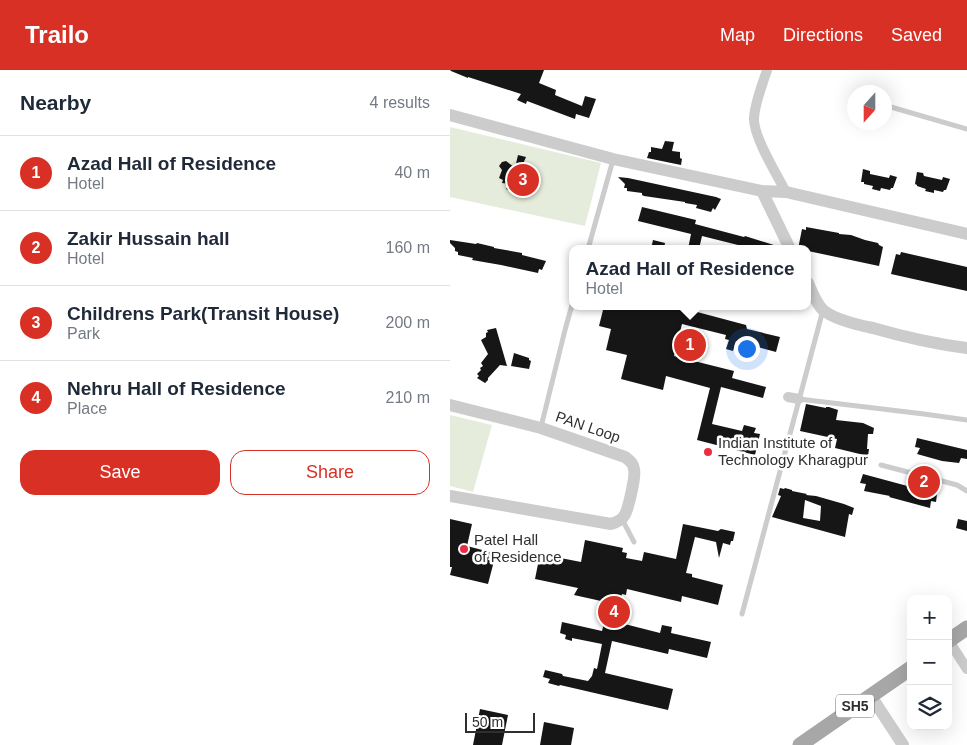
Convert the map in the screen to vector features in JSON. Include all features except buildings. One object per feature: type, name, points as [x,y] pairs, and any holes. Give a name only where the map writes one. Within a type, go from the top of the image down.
[{"type":"main road","points":[[949,640],[967,628]]},
{"type":"main road","name":"SH5","points":[[800,745],[907,671]]},
{"type":"street","points":[[767,70],[756,104],[754,120],[756,134],[786,192]]},
{"type":"street","points":[[450,115],[613,159],[762,192],[786,192],[967,234]]},
{"type":"street","points":[[762,192],[788,245]]},
{"type":"street","points":[[811,290],[823,310],[848,322],[919,340],[967,348]]},
{"type":"street","points":[[788,397],[799,399]]},
{"type":"street","name":"PAN Loop","points":[[450,405],[541,428],[625,457],[631,462],[635,470],[635,477],[626,515],[622,518]]},
{"type":"street","points":[[450,496],[611,524],[620,521],[622,518]]},
{"type":"street","points":[[952,647],[967,669]]},
{"type":"street","points":[[871,696],[903,745]]},
{"type":"lane","points":[[892,107],[967,128]]},
{"type":"lane","points":[[589,245],[613,159]]},
{"type":"lane","points":[[541,428],[571,310]]},
{"type":"lane","points":[[742,614],[823,310]]},
{"type":"lane","points":[[799,399],[967,420]]},
{"type":"lane","points":[[881,465],[957,485],[967,491]]},
{"type":"lane","points":[[622,518],[634,542]]},
{"type":"green space","points":[[450,127],[601,163],[585,226],[450,197]]},
{"type":"green space","points":[[450,415],[492,425],[473,492],[450,486]]},
{"type":"place","name":"Childrens Park(Transit House)","points":[[523,180]]},
{"type":"place","name":"Azad Hall of Residence","points":[[690,345]]},
{"type":"place","name":"Indian Institute of Technology Kharagpur","points":[[708,452]]},
{"type":"place","name":"Zakir Hussain hall","points":[[924,482]]},
{"type":"place","name":"Patel Hall of Residence","points":[[464,549]]},
{"type":"place","name":"Nehru Hall of Residence","points":[[614,612]]}]
